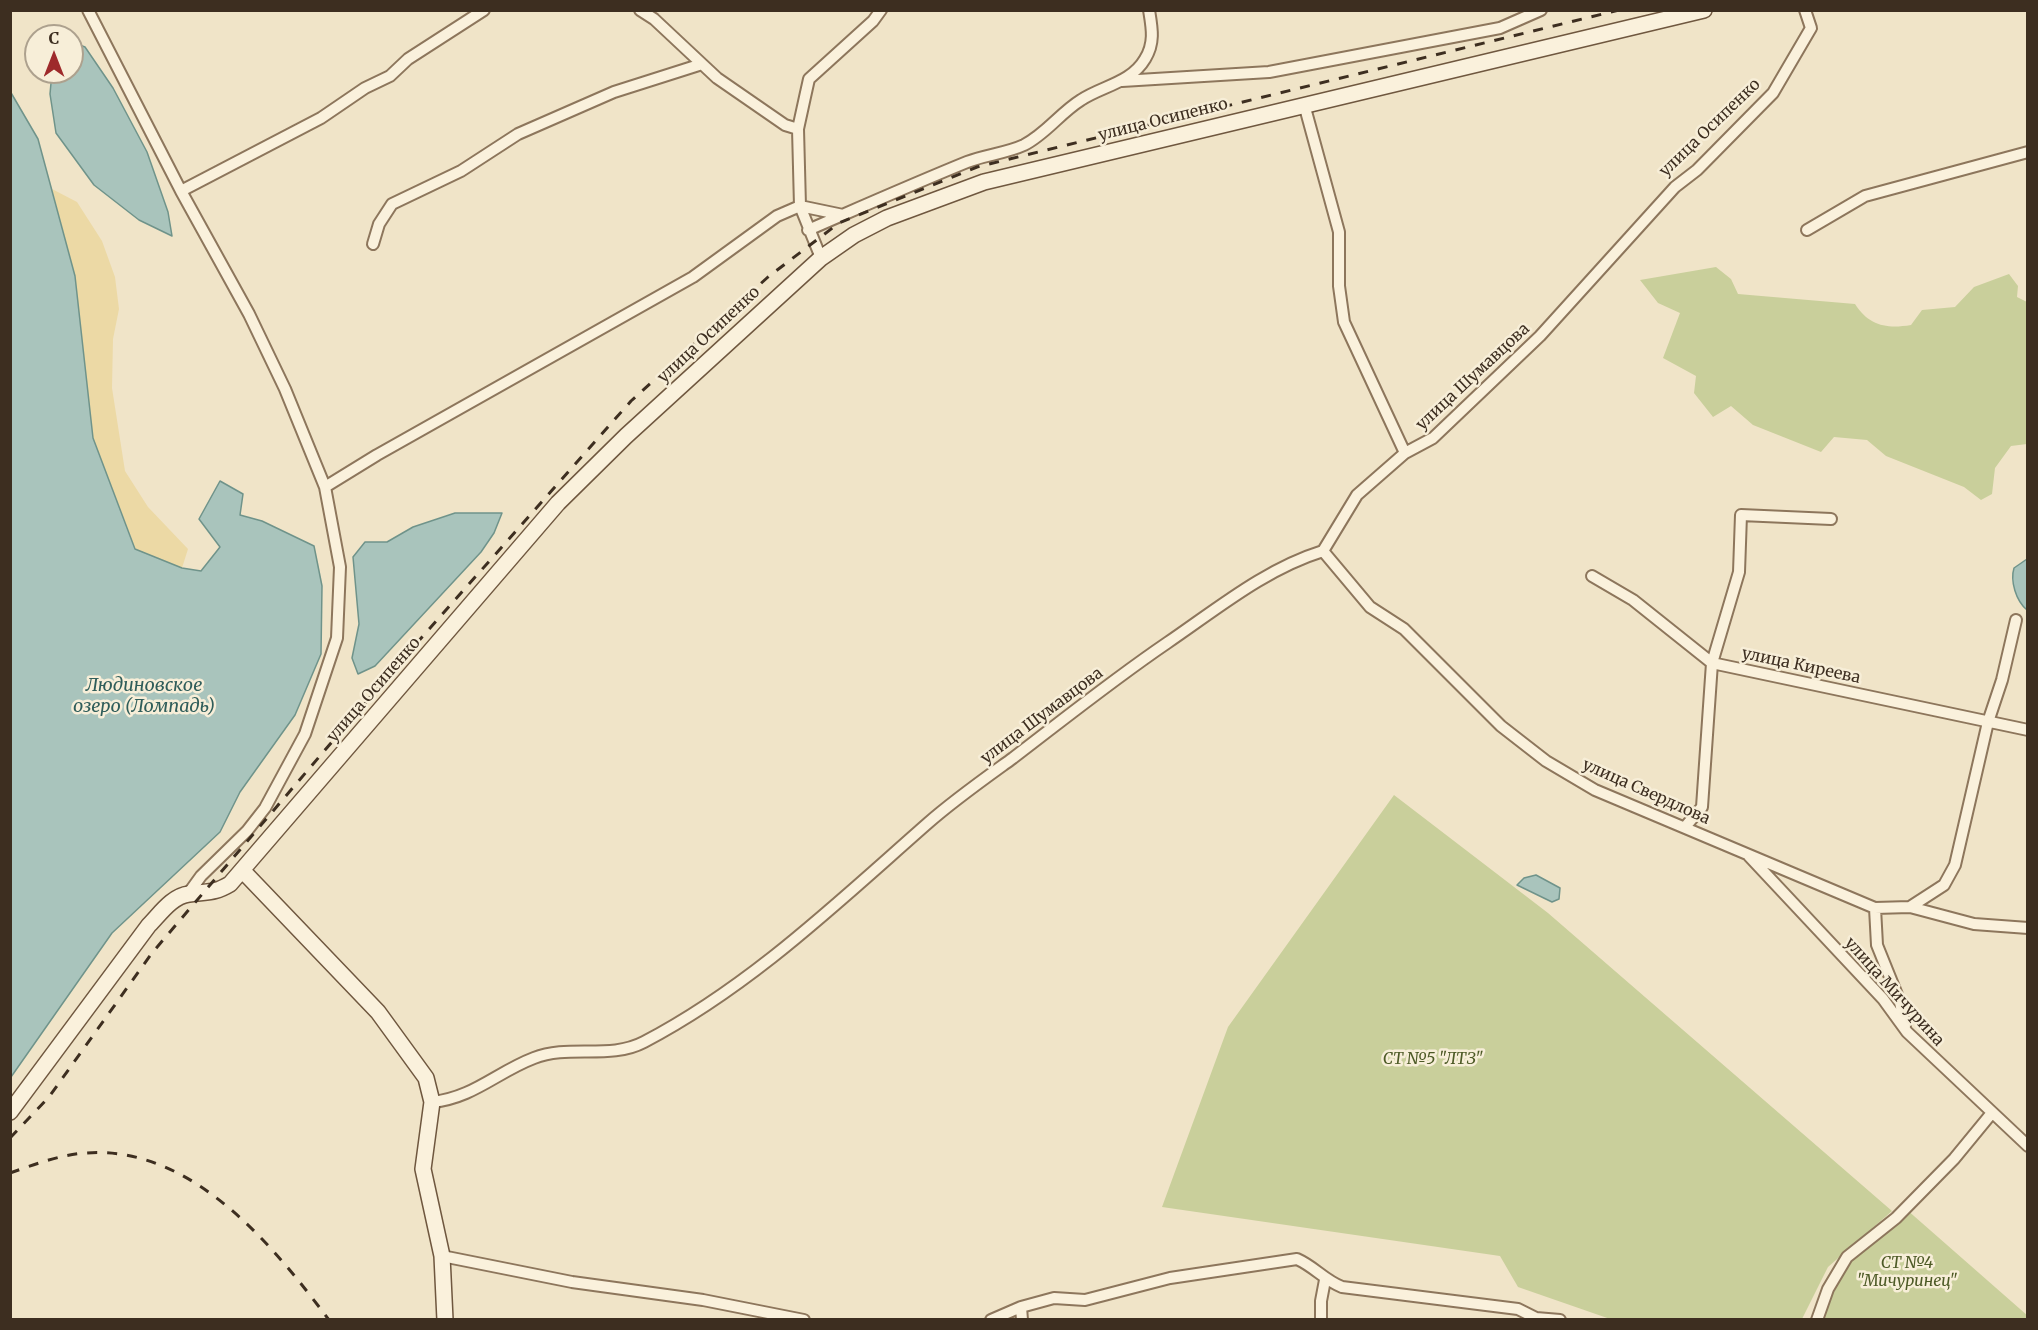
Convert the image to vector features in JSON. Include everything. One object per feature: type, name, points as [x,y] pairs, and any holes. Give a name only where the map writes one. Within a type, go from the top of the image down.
[{"type":"street","points":[[10,1112],[149,925],[176,899],[188,894],[201,876],[247,831],[264,808],[305,734],[338,638],[340,567],[325,487],[285,389],[249,314],[181,191],[88,10]]},
{"type":"street","points":[[181,191],[321,118],[365,88],[390,76],[408,59],[484,10]]},
{"type":"street","points":[[640,10],[654,19],[717,78],[776,118],[798,129]]},
{"type":"street","points":[[821,258],[800,206],[798,129],[810,79],[873,21],[881,10]]},
{"type":"street","points":[[808,230],[981,157],[1022,146],[1043,133],[1057,118],[1082,99],[1122,81],[1144,61],[1153,42],[1149,10]]},
{"type":"street","points":[[1122,81],[1269,72],[1500,28],[1541,10]]},
{"type":"street","name":"улица Осипенко","points":[[188,894],[216,893],[230,884],[558,503],[626,436],[821,258],[854,235],[887,218],[984,182],[1704,10]]},
{"type":"street","name":"улица Осипенко","points":[[1611,260],[1675,187],[1697,170],[1773,93],[1811,28],[1805,10]]},
{"type":"street","points":[[373,244],[380,224],[392,204],[461,171],[518,134],[614,92],[702,64]]},
{"type":"street","points":[[1304,104],[1339,232],[1339,286],[1344,322],[1405,453]]},
{"type":"street","points":[[1807,230],[1865,196],[2028,152]]},
{"type":"street","points":[[325,487],[377,454],[693,277],[777,216],[800,206],[843,215]]},
{"type":"street","name":"улица Шумавцова","points":[[432,1102],[454,1100],[536,1057],[567,1052],[607,1052],[642,1044],[722,995],[808,929],[930,821],[1124,673],[1268,574],[1297,559],[1323,551],[1357,495],[1405,453],[1433,438],[1540,336],[1611,260]]},
{"type":"street","points":[[1685,827],[1702,807],[1712,663],[1739,572],[1741,515],[1831,519]]},
{"type":"street","name":"улица Свердлова","points":[[1323,551],[1371,607],[1404,629],[1501,726],[1537,754],[1595,790],[1875,908],[1910,907],[1974,924],[2028,928]]},
{"type":"street","name":"улица Киреева","points":[[1592,576],[1633,600],[1712,663],[2028,730]]},
{"type":"street","points":[[1910,907],[1944,885],[1955,865],[1988,722],[2002,680],[2016,620]]},
{"type":"street","name":"улица Мичурина","points":[[1745,852],[1883,999],[1907,1032],[1991,1114],[2028,1146]]},
{"type":"street","points":[[242,870],[378,1012],[426,1078],[432,1102],[423,1169],[442,1256],[446,1320]]},
{"type":"street","points":[[1875,908],[1877,945],[1900,1002],[1907,1032]]},
{"type":"street","points":[[1817,1320],[1828,1289],[1847,1257],[1896,1218],[1954,1159],[1991,1114]]},
{"type":"street","points":[[442,1256],[572,1282],[703,1300],[804,1320]]},
{"type":"street","points":[[991,1320],[1021,1307],[1054,1298],[1085,1300],[1170,1278],[1297,1259],[1313,1266],[1325,1280],[1342,1287],[1518,1309],[1536,1319],[1560,1320]]},
{"type":"street","points":[[1321,1320],[1321,1301],[1325,1280]]},
{"type":"street","points":[[1021,1307],[1022,1320]]},
{"type":"green space","points":[[1716,267],[1731,279],[1738,294],[1855,304],[1866,317],[1886,326],[1911,325],[1922,310],[1955,307],[1974,287],[2009,274],[2018,286],[2017,297],[2027,302],[2027,444],[2011,446],[1995,468],[1992,494],[1981,500],[1964,487],[1886,456],[1867,440],[1834,437],[1821,452],[1753,425],[1731,406],[1713,417],[1694,393],[1696,376],[1663,358],[1680,313],[1658,303],[1640,280]]},
{"type":"green space","name":"СТ №5 \"ЛТЗ\"","points":[[1394,795],[1548,913],[1892,1211],[1828,1267],[1802,1319],[1613,1320],[1518,1287],[1500,1256],[1162,1207],[1228,1027]]},
{"type":"green space","name":"СТ №4 \"Мичуринец\"","points":[[1906,1209],[2028,1316],[2027,1320],[1822,1320],[1845,1264]]},
{"type":"sand","points":[[52,189],[77,202],[102,241],[115,277],[119,309],[113,339],[112,388],[125,471],[148,507],[188,549],[182,568],[136,550],[93,438],[75,276]]},
{"type":"water","points":[[85,47],[113,88],[147,152],[168,212],[172,236],[139,220],[94,185],[56,133],[50,94],[51,84],[84,84]]},
{"type":"water","name":"Людиновское озеро (Ломпадь)","points":[[10,91],[38,139],[75,276],[93,438],[135,549],[182,568],[201,571],[220,547],[199,519],[220,481],[243,494],[240,515],[262,521],[314,546],[322,586],[321,654],[295,715],[240,792],[220,832],[112,933],[11,1077]]},
{"type":"water","points":[[455,513],[502,513],[494,533],[481,552],[375,666],[358,674],[352,658],[359,624],[353,557],[365,542],[387,542],[413,527]]},
{"type":"water","points":[[2027,559],[2027,610],[2017,596],[2013,585],[2013,573],[2014,568]]},
{"type":"water","points":[[1536,875],[1560,888],[1559,899],[1552,902],[1517,885],[1524,878]]},
{"type":"railway","points":[[10,1138],[49,1097],[152,953],[400,662],[631,401],[768,277],[839,223],[977,167],[1619,10]]},
{"type":"railway","points":[[10,1173],[38,1163],[86,1153],[124,1155],[160,1165],[194,1182],[225,1205],[255,1232],[282,1261],[329,1320]]}]
